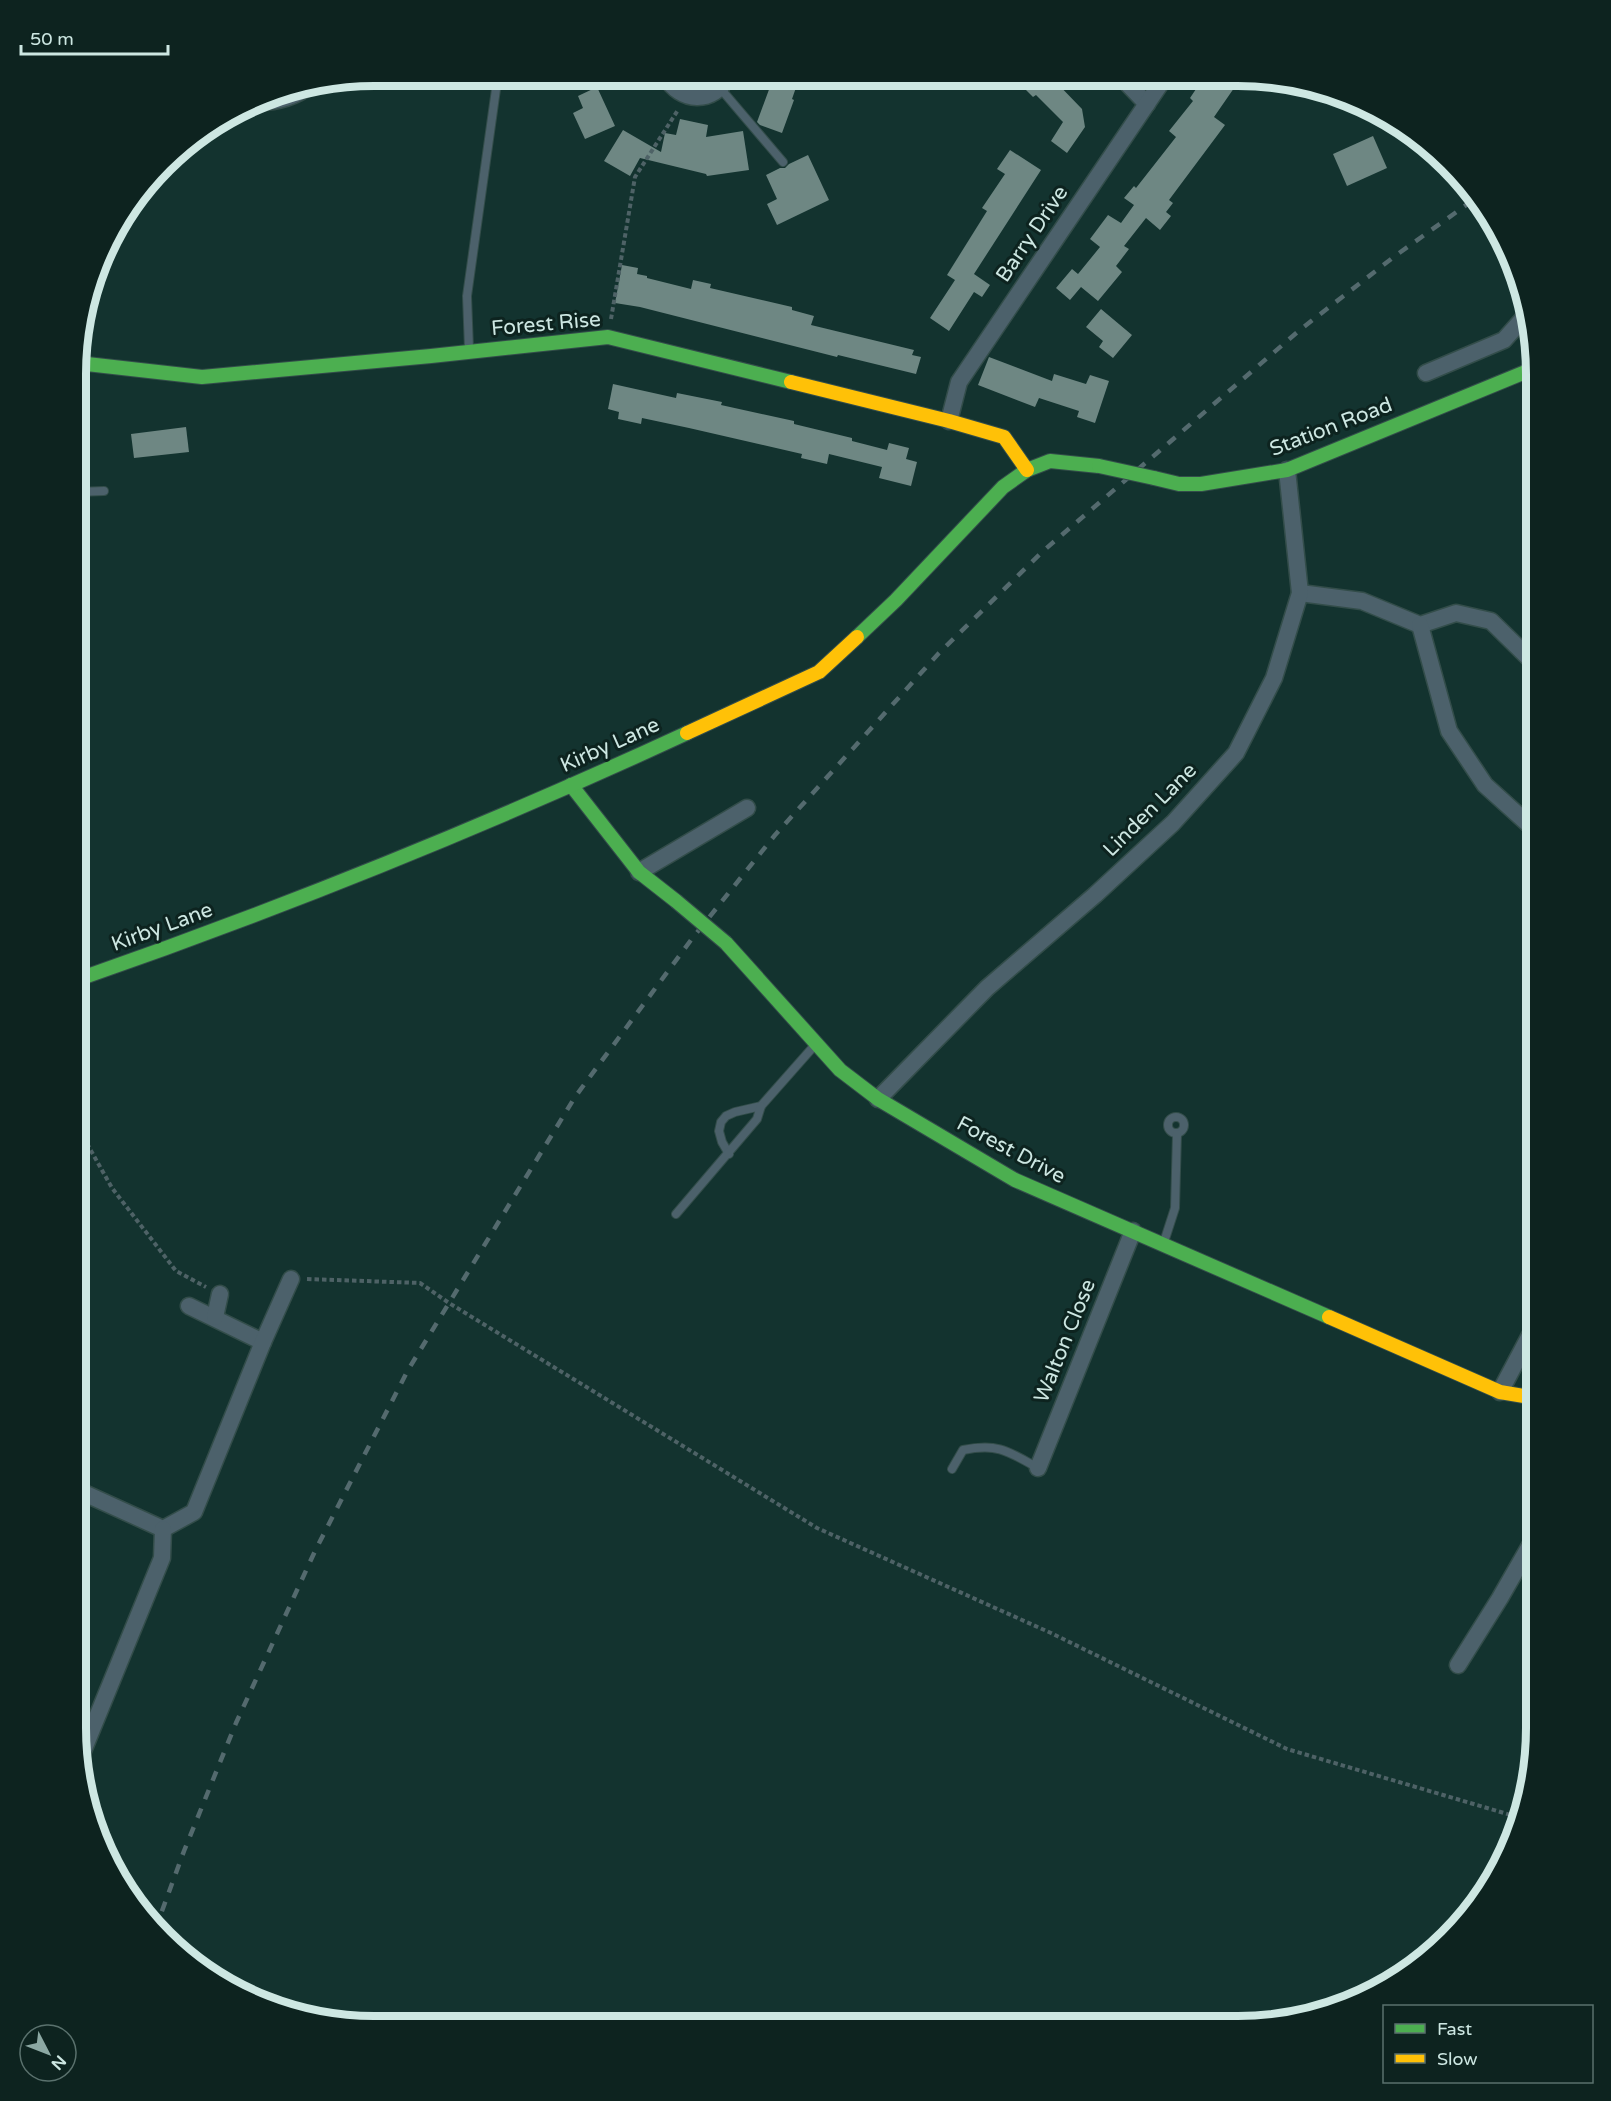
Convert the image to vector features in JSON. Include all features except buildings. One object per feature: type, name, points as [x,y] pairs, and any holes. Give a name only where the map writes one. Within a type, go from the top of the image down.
[{"type":"street","points":[[672,86],[688,96],[699,97],[710,94],[719,86]]},
{"type":"street","points":[[1130,86],[1147,104]]},
{"type":"street","name":"Barry Drive","points":[[949,421],[959,382],[1159,86]]},
{"type":"street","points":[[1426,373],[1504,340],[1521,322]]},
{"type":"street","name":"Forest Rise","points":[[86,364],[202,377],[608,337],[949,421],[1004,437],[1027,471]]},
{"type":"street","name":"Station Road","points":[[1099,466],[1179,484],[1201,484],[1287,470],[1526,372]]},
{"type":"street","name":"Kirby Lane","points":[[86,976],[210,932],[452,836],[571,785],[819,672],[896,600],[1003,487],[1027,471],[1050,461],[1099,466]]},
{"type":"street","name":"Linden Lane","points":[[878,1099],[987,988],[1095,895],[1173,823],[1236,753],[1274,678],[1300,594],[1287,470]]},
{"type":"street","points":[[1300,594],[1362,601],[1420,625],[1456,613],[1491,621],[1526,655]]},
{"type":"street","points":[[1420,625],[1449,731],[1485,785],[1526,822]]},
{"type":"street","name":"Forest Drive","points":[[571,785],[639,872],[726,943],[840,1070],[878,1099],[1015,1180],[1500,1392],[1526,1396]]},
{"type":"street","points":[[639,872],[747,808]]},
{"type":"street","name":"Walton Close","points":[[1038,1468],[1133,1232]]},
{"type":"street","points":[[163,1529],[194,1512],[291,1279]]},
{"type":"street","points":[[215,1317],[220,1294]]},
{"type":"street","points":[[189,1306],[263,1342]]},
{"type":"street","points":[[1500,1392],[1526,1343]]},
{"type":"street","points":[[86,1494],[163,1529]]},
{"type":"street","points":[[86,1744],[162,1557],[163,1529]]},
{"type":"street","points":[[1458,1665],[1526,1553]]},
{"type":"lane","points":[[469,352],[466,296],[496,86]]},
{"type":"lane","points":[[727,86],[783,162]]},
{"type":"lane","points":[[86,492],[104,491]]},
{"type":"lane","points":[[676,1214],[729,1154],[757,1119],[761,1106],[816,1043]]},
{"type":"lane","points":[[729,1154],[719,1131],[721,1122],[726,1116],[735,1112],[761,1106]]},
{"type":"lane","points":[[1163,1245],[1175,1208],[1177,1134]]},
{"type":"lane","points":[[951,1470],[963,1450],[980,1446],[1004,1449],[1038,1468]]},
{"type":"path","points":[[608,337],[635,177],[688,96]]},
{"type":"path","points":[[86,1142],[112,1188],[176,1271],[220,1294]]},
{"type":"path","points":[[291,1279],[420,1283],[817,1528],[1051,1633],[1287,1749],[1512,1815]]},
{"type":"shaded area","points":[[684,86],[707,86],[696,89]]},
{"type":"railway","points":[[159,1919],[236,1723],[315,1551],[408,1370],[575,1097],[691,940],[775,835],[939,653],[1042,552],[1301,329],[1395,256],[1469,203]]},
{"type":"traffic: fast","points":[[86,364],[202,377],[608,337],[791,382]]},
{"type":"traffic: fast","points":[[1154,478],[1179,484],[1201,484],[1287,470],[1526,372]]},
{"type":"traffic: fast","points":[[857,637],[896,600],[1003,487],[1027,470],[1050,461],[1099,466]]},
{"type":"traffic: fast","points":[[1099,466],[1154,478]]},
{"type":"traffic: fast","points":[[86,976],[231,924],[461,833],[687,733]]},
{"type":"traffic: fast","points":[[571,785],[639,872],[676,901]]},
{"type":"traffic: fast","points":[[676,901],[726,943]]},
{"type":"traffic: fast","points":[[726,943],[840,1070],[878,1099],[1015,1180],[1329,1317]]},
{"type":"traffic: slow","points":[[791,382],[1004,437],[1027,470]]},
{"type":"traffic: slow","points":[[687,733],[819,672],[857,637]]},
{"type":"traffic: slow","points":[[1329,1317],[1500,1392],[1526,1396]]}]
